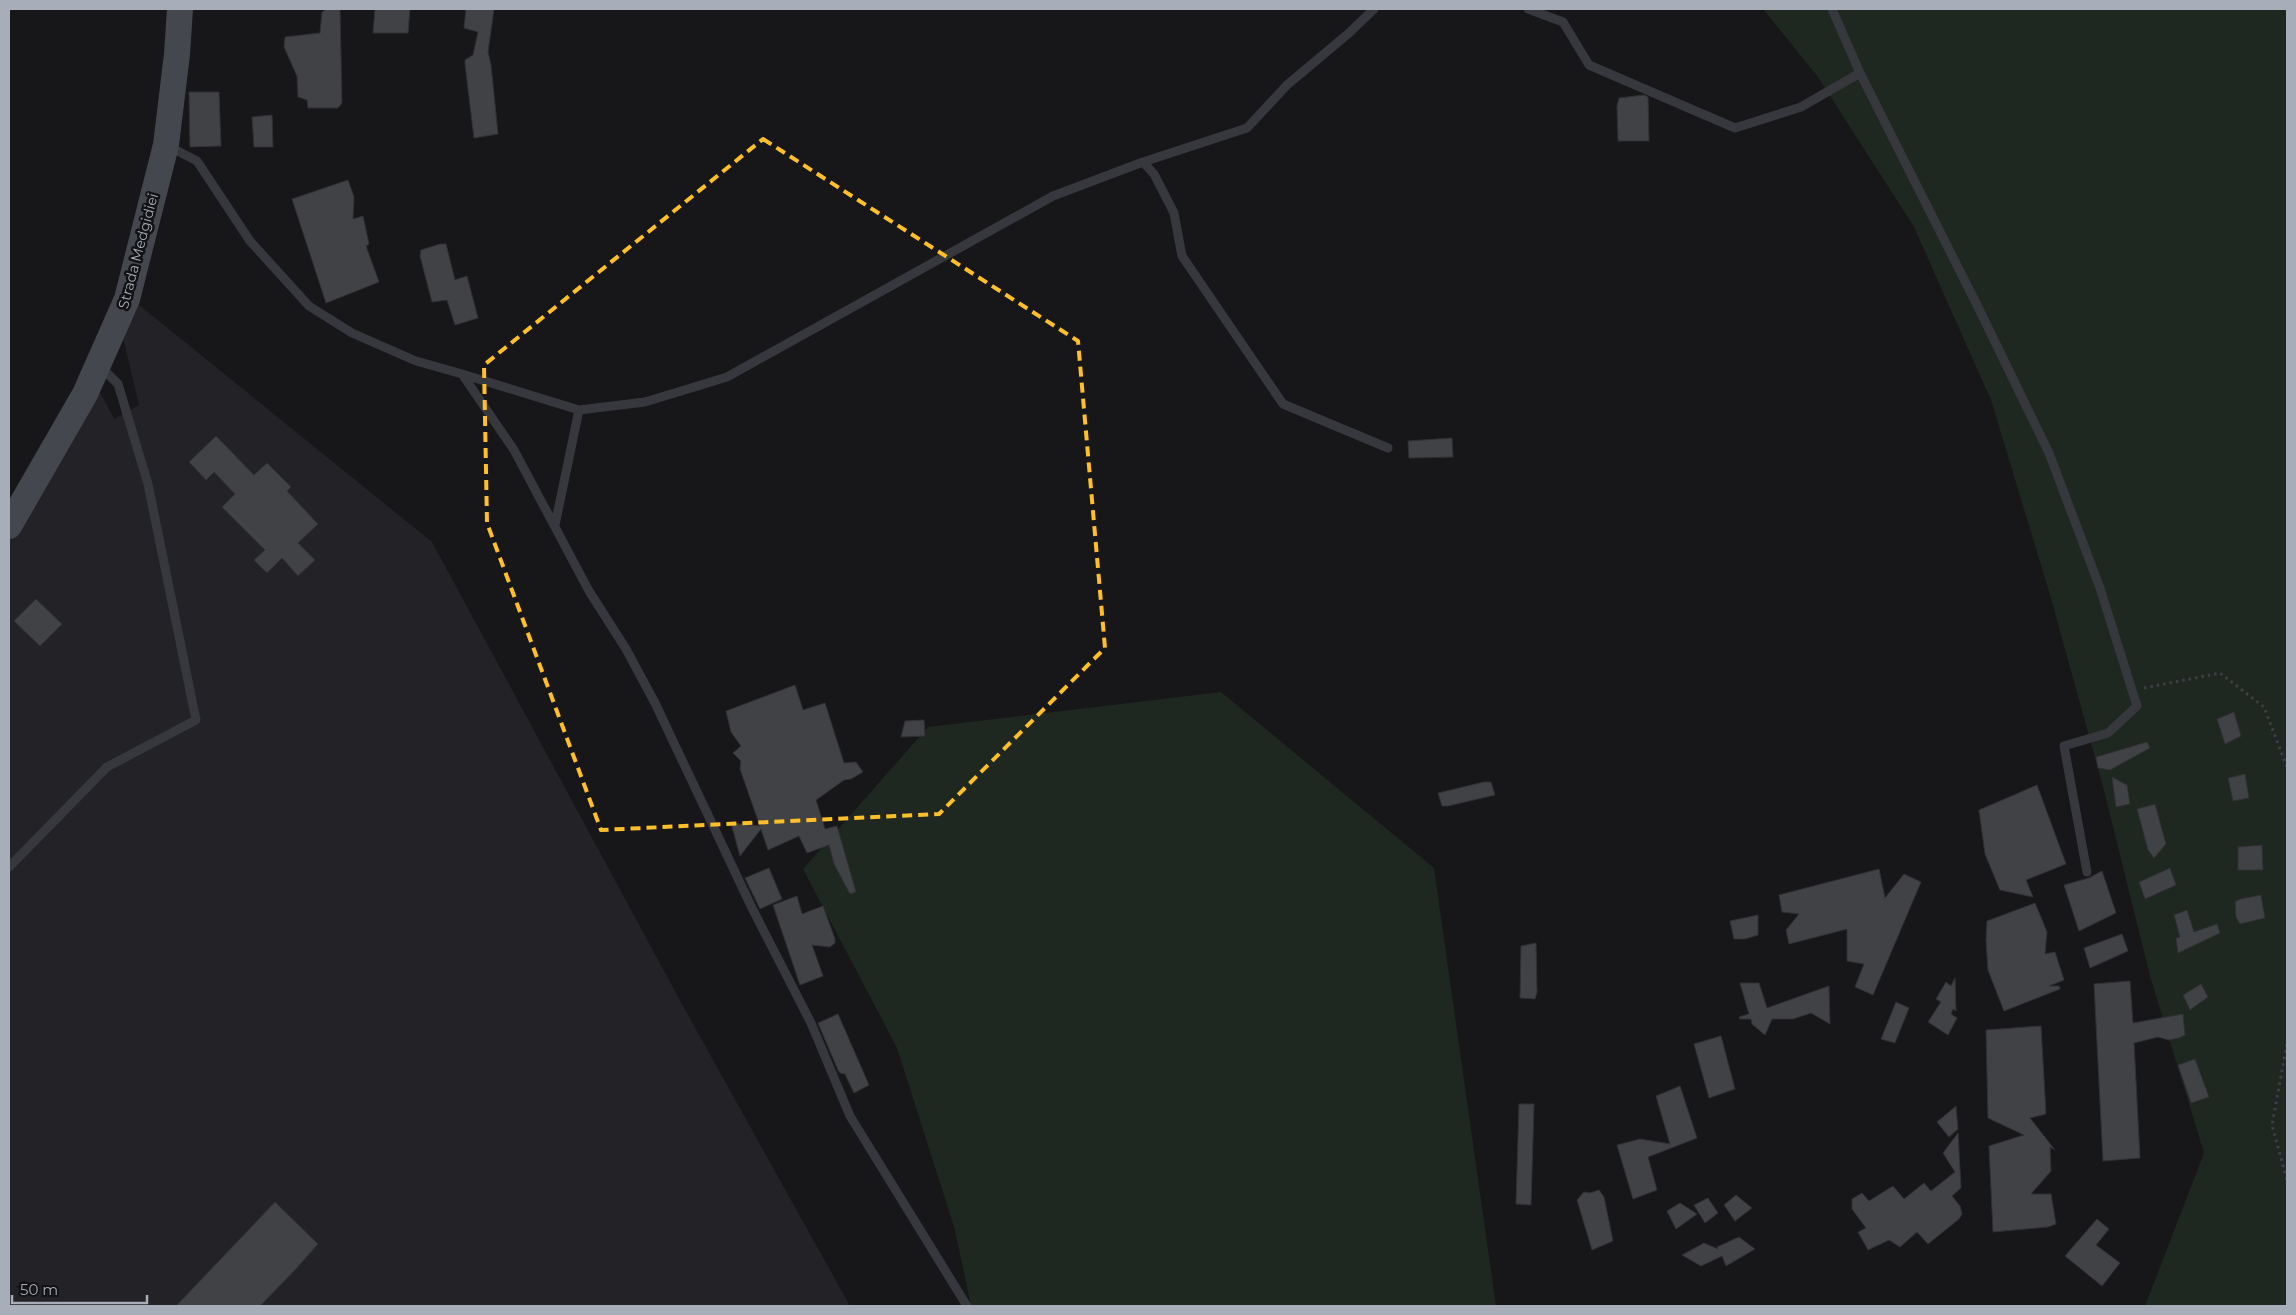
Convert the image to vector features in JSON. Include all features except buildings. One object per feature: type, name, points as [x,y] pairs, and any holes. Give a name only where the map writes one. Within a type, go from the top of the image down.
[{"type":"main road","name":"Strada Medgidiei","points":[[9,526],[84,394],[99,365],[127,299],[166,145],[177,54],[180,9]]},
{"type":"lane","points":[[166,145],[197,161],[250,240],[309,306],[352,332],[416,361],[579,410],[645,402],[727,377],[1053,196],[1143,162],[1247,128],[1287,85],[1349,33],[1374,9]]},
{"type":"lane","points":[[1528,9],[1564,22],[1589,65],[1735,128],[1801,107],[1860,73]]},
{"type":"lane","points":[[1832,9],[1860,73],[2049,453],[2100,588],[2137,706],[2108,733],[2064,746],[2087,872]]},
{"type":"lane","points":[[1143,162],[1154,174],[1174,213],[1182,256],[1283,404],[1388,448]]},
{"type":"lane","points":[[9,868],[107,767],[196,720],[148,484],[118,384],[99,365]]},
{"type":"lane","points":[[462,374],[514,450],[589,591],[626,649],[655,703],[752,908],[811,1023],[850,1116],[967,1306]]},
{"type":"lane","points":[[555,525],[579,410]]},
{"type":"path","points":[[2132,691],[2220,673],[2264,707],[2287,767]]},
{"type":"path","points":[[2287,1044],[2272,1125],[2287,1180]]},
{"type":"highlighted area","points":[[763,139],[1078,341],[1105,648],[939,814],[601,830],[487,523],[484,365]]},
{"type":"shaded area","points":[[1763,9],[2287,9],[2287,1306],[2145,1306],[2204,1153],[2150,976],[2104,790],[2050,595],[1991,400],[1914,227],[1818,77]]},
{"type":"shaded area","points":[[133,300],[432,542],[683,1006],[850,1306],[9,1306],[9,538],[100,392],[114,419],[139,405],[123,337]]},
{"type":"shaded area","points":[[1221,692],[1434,868],[1496,1306],[971,1306],[955,1230],[897,1048],[803,869],[928,727]]}]
